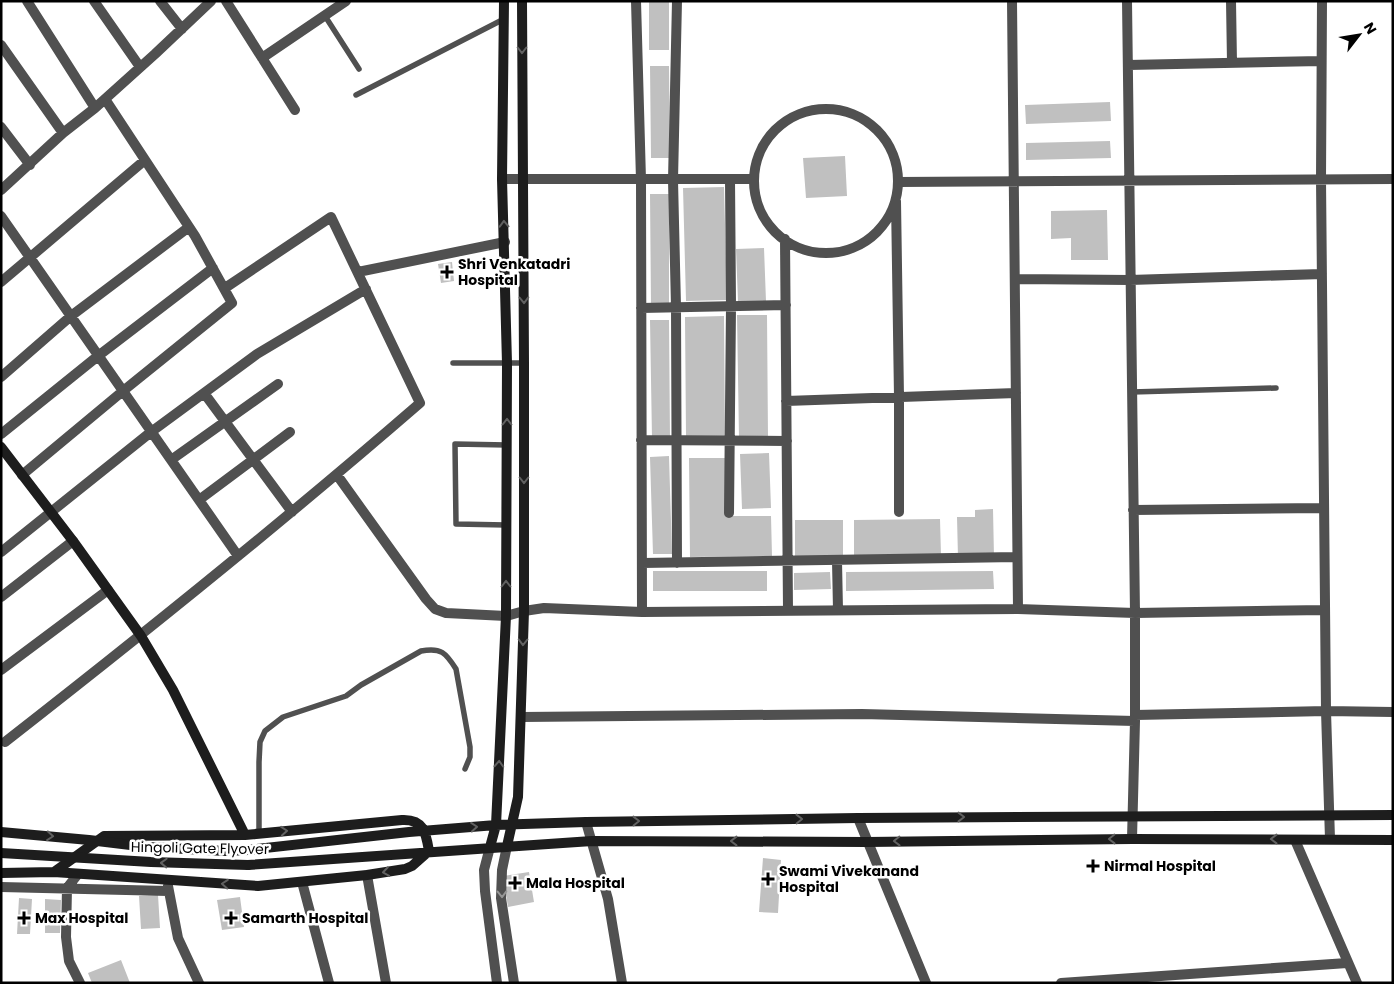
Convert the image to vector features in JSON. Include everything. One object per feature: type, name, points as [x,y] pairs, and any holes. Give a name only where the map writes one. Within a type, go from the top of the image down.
[{"type":"main road","points":[[490,847],[496,825],[506,616],[507,363],[502,179],[504,1]]},
{"type":"main road","points":[[507,846],[518,797],[524,611],[522,1]]},
{"type":"main road","points":[[1,447],[73,541],[141,636],[173,690],[245,835]]},
{"type":"main road","name":"Hingoli Gate Flyover","points":[[1,832],[147,847],[226,851],[513,824],[858,818],[1393,815]]},
{"type":"main road","points":[[1,874],[54,872],[258,886],[367,875],[405,869],[412,866],[429,852],[425,831],[416,822],[410,820],[245,835],[104,836],[54,872]]},
{"type":"main road","name":"Hingoli Gate Flyover","points":[[1,853],[151,862],[248,865],[592,841],[1393,840]]},
{"type":"street","points":[[27,1],[95,108]]},
{"type":"street","points":[[94,1],[140,67]]},
{"type":"street","points":[[160,1],[182,28]]},
{"type":"street","points":[[1,190],[63,133],[95,108],[211,1]]},
{"type":"street","points":[[226,1],[295,110]]},
{"type":"street","points":[[262,58],[346,1]]},
{"type":"street","points":[[636,1],[641,180],[642,612]]},
{"type":"street","points":[[677,1],[674,180],[677,563]]},
{"type":"street","points":[[1012,1],[1018,609]]},
{"type":"street","points":[[1127,1],[1135,613],[1132,839]]},
{"type":"street","points":[[1231,1],[1232,63]]},
{"type":"street","points":[[1322,1],[1321,179],[1324,508],[1326,711],[1330,839]]},
{"type":"street","points":[[1,46],[63,133]]},
{"type":"street","points":[[1128,65],[1321,61]]},
{"type":"street","points":[[22,475],[231,305],[232,301],[190,227],[104,99]]},
{"type":"street","points":[[896,199],[885,223],[872,237],[857,246],[837,252],[808,251],[778,235],[769,225],[759,208],[754,179],[756,160],[768,138],[782,123],[797,114],[817,109],[838,109],[869,122],[886,140],[895,158],[898,182],[896,199],[899,512]]},
{"type":"street","points":[[1,126],[30,165]]},
{"type":"street","points":[[1,282],[145,160]]},
{"type":"street","points":[[502,179],[754,179]]},
{"type":"street","points":[[729,513],[730,179]]},
{"type":"street","points":[[898,182],[1393,179]]},
{"type":"street","points":[[1,216],[238,556]]},
{"type":"street","points":[[5,742],[141,636],[337,475],[420,404],[331,217],[224,288]]},
{"type":"street","points":[[1,377],[71,316],[190,227]]},
{"type":"street","points":[[785,239],[788,610]]},
{"type":"street","points":[[358,272],[504,242]]},
{"type":"street","points":[[1,434],[98,356],[213,268]]},
{"type":"street","points":[[1015,279],[1130,280],[1322,274]]},
{"type":"street","points":[[1,552],[151,432],[257,354],[366,289]]},
{"type":"street","points":[[641,308],[786,304]]},
{"type":"street","points":[[171,460],[278,384]]},
{"type":"street","points":[[204,393],[292,512]]},
{"type":"street","points":[[786,401],[1016,393]]},
{"type":"street","points":[[199,500],[290,432]]},
{"type":"street","points":[[642,440],[787,441]]},
{"type":"street","points":[[337,475],[426,599],[435,609],[446,613],[506,616],[544,608],[642,612],[1018,609],[1135,613],[1325,610]]},
{"type":"street","points":[[1133,510],[1324,508]]},
{"type":"street","points":[[1,597],[73,541]]},
{"type":"street","points":[[642,563],[1017,557]]},
{"type":"street","points":[[837,561],[838,610]]},
{"type":"street","points":[[1,670],[108,590]]},
{"type":"street","points":[[522,717],[862,714],[1135,718],[1326,711],[1393,712]]},
{"type":"street","points":[[858,818],[926,983]]},
{"type":"street","points":[[586,822],[608,899],[622,983]]},
{"type":"street","points":[[1295,840],[1357,983]]},
{"type":"street","points":[[507,846],[502,870],[501,898],[514,983]]},
{"type":"street","points":[[490,847],[484,870],[484,891],[497,983]]},
{"type":"street","points":[[78,874],[67,888],[66,937],[69,961],[80,983]]},
{"type":"street","points":[[367,875],[386,983]]},
{"type":"street","points":[[168,880],[168,891],[178,938],[199,983]]},
{"type":"street","points":[[302,882],[328,983]]},
{"type":"street","points":[[1,887],[168,891]]},
{"type":"street","points":[[1062,983],[1347,963]]},
{"type":"lane","points":[[324,16],[359,69]]},
{"type":"lane","points":[[356,96],[504,19]]},
{"type":"lane","points":[[453,363],[524,363]]},
{"type":"lane","points":[[1132,392],[1276,388]]},
{"type":"lane","points":[[506,526],[456,524],[455,444],[507,445]]},
{"type":"lane","points":[[259,833],[260,742],[265,731],[283,717],[346,696],[361,684],[421,651],[432,649],[442,651],[450,658],[456,669],[470,747],[470,757],[465,769]]},
{"type":"building","points":[[649,1],[669,1],[669,50],[649,50]]},
{"type":"building","points":[[650,66],[669,66],[670,158],[651,158]]},
{"type":"building","points":[[1110,102],[1111,121],[1026,124],[1025,105]]},
{"type":"building","points":[[1110,141],[1111,158],[1026,160],[1026,143]]},
{"type":"building","points":[[845,156],[847,196],[806,198],[803,158]]},
{"type":"building","points":[[724,187],[727,300],[686,301],[683,188]]},
{"type":"building","points":[[650,194],[669,194],[669,306],[651,305]]},
{"type":"building","points":[[1107,210],[1108,260],[1071,260],[1071,238],[1051,239],[1051,211]]},
{"type":"building","points":[[764,248],[766,301],[738,302],[736,249]]},
{"type":"building","points":[[452,262],[454,281],[441,283],[438,264]]},
{"type":"building","points":[[737,315],[767,315],[768,438],[739,439]]},
{"type":"building","points":[[724,316],[725,436],[686,436],[685,317]]},
{"type":"building","points":[[650,320],[669,320],[670,439],[652,439]]},
{"type":"building","points":[[769,453],[771,508],[742,509],[740,454]]},
{"type":"building","points":[[669,456],[672,554],[653,554],[650,457]]},
{"type":"building","points":[[689,458],[726,458],[727,516],[771,516],[772,556],[690,557]]},
{"type":"building","points":[[993,509],[994,557],[958,558],[957,517],[975,517],[975,510]]},
{"type":"building","points":[[940,519],[941,556],[854,556],[854,520]]},
{"type":"building","points":[[795,520],[843,520],[843,557],[795,557]]},
{"type":"building","points":[[653,571],[767,571],[767,591],[653,591]]},
{"type":"building","points":[[993,571],[994,589],[846,591],[846,572]]},
{"type":"building","points":[[830,572],[831,589],[794,590],[794,573]]},
{"type":"building","points":[[763,858],[781,860],[778,913],[759,912]]},
{"type":"building","points":[[529,872],[534,902],[508,907],[503,876]]},
{"type":"building","points":[[158,895],[160,928],[141,929],[139,896]]},
{"type":"building","points":[[240,897],[244,927],[222,930],[217,900]]},
{"type":"building","points":[[19,898],[32,899],[30,934],[17,934]]},
{"type":"building","points":[[45,899],[61,900],[60,933],[45,933]]},
{"type":"building","points":[[121,960],[130,983],[92,983],[88,973]]},
{"type":"place","name":"Shri Venkatadri Hospital","points":[[447,272]]},
{"type":"place","name":"Nirmal Hospital","points":[[1093,866]]},
{"type":"place","name":"Swami Vivekanand Hospital","points":[[768,879]]},
{"type":"place","name":"Mala Hospital","points":[[515,883]]},
{"type":"place","name":"Max Hospital","points":[[24,918]]},
{"type":"place","name":"Samarth Hospital","points":[[231,918]]}]
